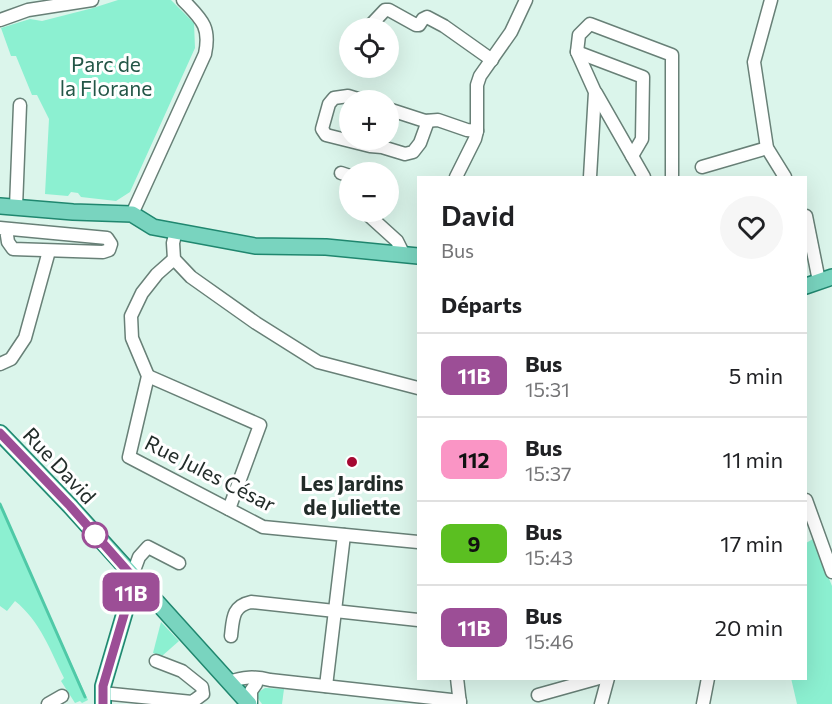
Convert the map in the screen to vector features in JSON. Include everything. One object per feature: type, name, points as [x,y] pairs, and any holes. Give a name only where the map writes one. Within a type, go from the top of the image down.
[{"type":"main road","points":[[0,206],[132,214],[153,227],[255,246],[298,245],[417,256]]},
{"type":"main road","name":"Rue David","points":[[0,433],[70,506],[250,704]]},
{"type":"main road","points":[[102,698],[135,580]]},
{"type":"street","points":[[0,20],[28,10],[92,0]]},
{"type":"street","points":[[132,214],[205,54],[208,42],[203,20],[183,0]]},
{"type":"street","points":[[457,176],[476,139],[477,85],[480,76],[511,32],[525,0]]},
{"type":"street","points":[[771,0],[754,62],[767,148],[784,176]]},
{"type":"street","points":[[377,18],[385,10],[416,25],[427,17],[444,26],[492,60]]},
{"type":"street","points":[[643,176],[595,92],[577,52],[579,35],[590,24],[672,55],[672,176]]},
{"type":"street","points":[[577,52],[643,77],[642,139],[632,156]]},
{"type":"street","points":[[590,176],[595,92]]},
{"type":"street","points":[[339,97],[334,98],[329,104],[322,129],[326,135],[339,138]]},
{"type":"street","points":[[20,105],[20,208]]},
{"type":"street","points":[[399,113],[428,121],[438,120],[477,131]]},
{"type":"street","points":[[20,208],[26,117]]},
{"type":"street","points":[[392,150],[405,154],[413,152],[420,143],[428,121]]},
{"type":"street","points":[[702,167],[767,148]]},
{"type":"street","points":[[807,221],[819,281]]},
{"type":"street","points":[[376,222],[397,240],[403,254]]},
{"type":"street","points":[[3,229],[107,238],[111,244],[109,250],[103,252],[13,249],[3,229]]},
{"type":"street","points":[[176,231],[174,259],[191,277],[256,323],[318,362],[417,388]]},
{"type":"street","points":[[0,364],[11,359],[25,338],[49,251]]},
{"type":"street","points":[[174,259],[157,274],[142,293],[131,316],[132,338],[147,376],[260,425],[229,509]]},
{"type":"street","name":"Rue Jules César","points":[[147,376],[129,457],[263,527],[417,542]]},
{"type":"street","points":[[807,508],[810,532],[832,572]]},
{"type":"street","points":[[326,686],[344,535]]},
{"type":"street","points":[[135,580],[139,557],[148,547],[179,563]]},
{"type":"street","points":[[231,636],[234,612],[242,604],[251,602],[417,620]]},
{"type":"street","points":[[102,698],[192,702],[203,694],[202,687],[182,671],[156,661]]},
{"type":"street","points":[[231,685],[242,677],[257,677],[460,702],[457,680]]},
{"type":"street","points":[[231,685],[256,684],[270,680]]},
{"type":"street","points":[[538,694],[591,680]]},
{"type":"street","points":[[601,704],[607,680]]},
{"type":"street","points":[[703,704],[708,680]]},
{"type":"street","points":[[250,704],[251,691],[256,684]]},
{"type":"street","points":[[48,704],[62,696]]},
{"type":"green space","name":"Parc de la Florane","points":[[118,0],[171,0],[194,23],[195,48],[130,192],[116,201],[81,197],[78,193],[71,192],[68,196],[45,194],[49,119],[37,95],[32,95],[16,56],[11,56],[1,28],[30,19],[42,21]]},
{"type":"green space","points":[[0,506],[88,700],[82,703],[80,701],[75,703],[61,681],[64,678],[44,636],[24,609],[15,601],[7,611],[0,606]]},
{"type":"green space","points":[[813,539],[832,586],[832,704],[797,704],[791,680],[807,680],[807,542]]},
{"type":"green space","points":[[161,622],[179,641],[162,656],[153,653]]},
{"type":"green space","points":[[265,688],[284,689],[282,704],[262,704],[257,693]]},
{"type":"waterway","points":[[0,504],[85,697]]},
{"type":"bus line","name":"11B","points":[[0,433],[70,506],[139,584],[131,591],[103,686],[103,704]]},
{"type":"place","name":"Les Jardins de Juliette","points":[[352,462]]}]
